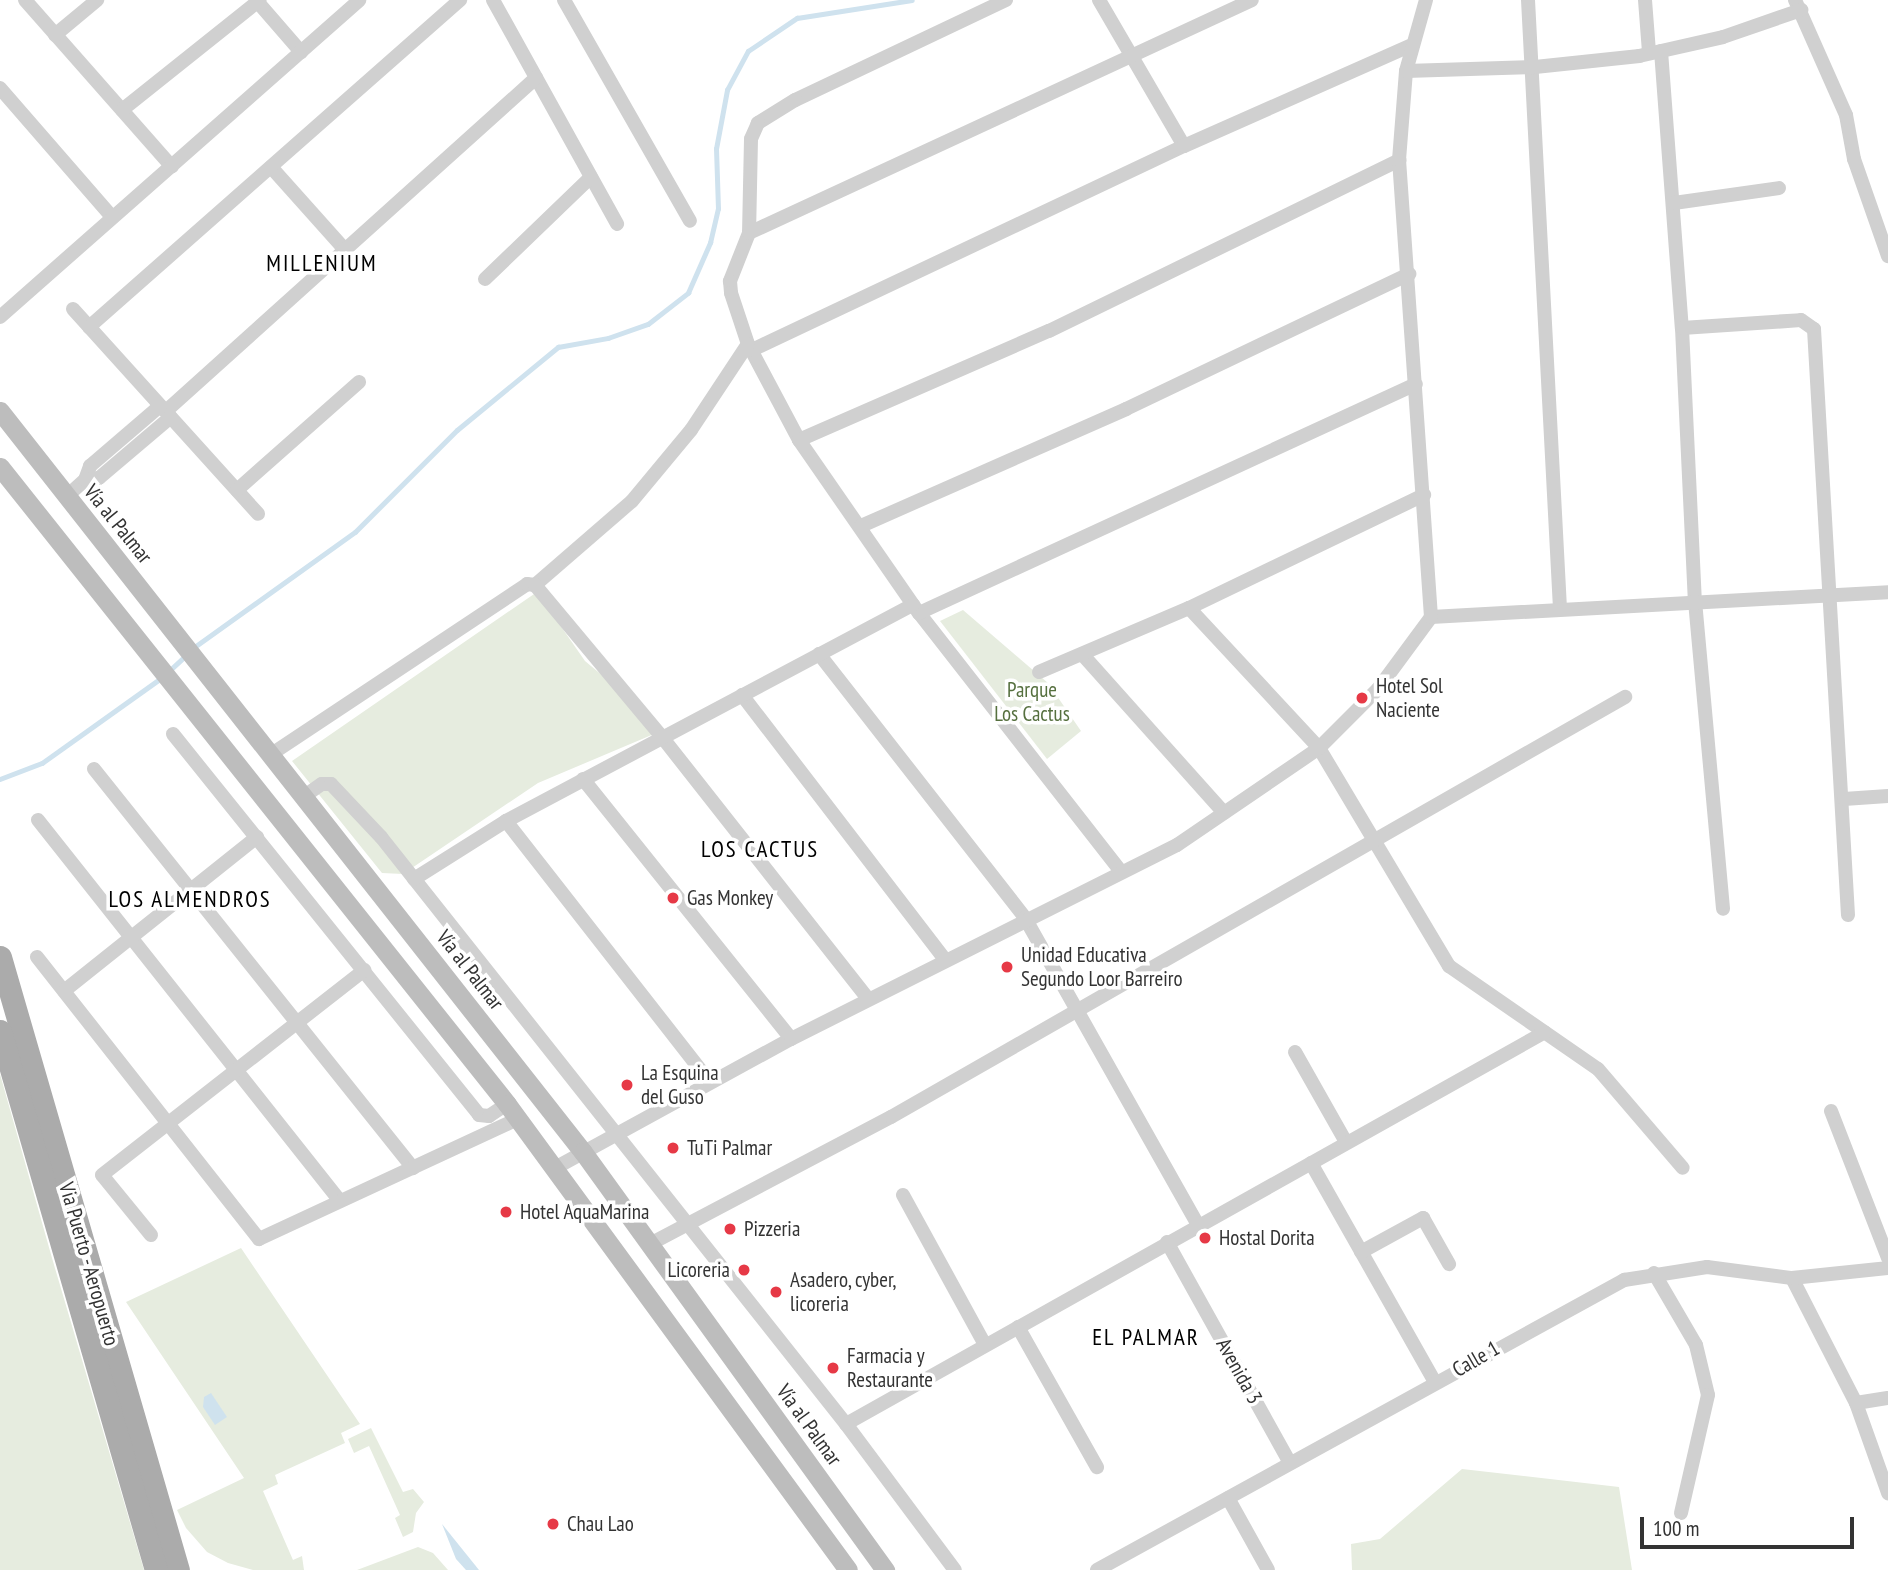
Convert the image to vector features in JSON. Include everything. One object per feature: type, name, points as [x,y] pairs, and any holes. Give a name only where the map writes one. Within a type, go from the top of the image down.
[{"type":"main road","name":"Vía al Palmar","points":[[0,411],[273,753],[583,1152],[886,1570]]},
{"type":"main road","points":[[0,467],[512,1112],[848,1570]]},
{"type":"main road","name":"Via Puerto - Aeropuerto","points":[[0,957],[177,1570]]},
{"type":"main road","name":"Via Puerto - Aeropuerto","points":[[0,1031],[156,1570]]},
{"type":"street","points":[[25,0],[172,167]]},
{"type":"street","points":[[55,36],[97,0]]},
{"type":"street","points":[[0,317],[359,0]]},
{"type":"street","points":[[89,327],[460,0]]},
{"type":"street","points":[[493,0],[617,224]]},
{"type":"street","points":[[564,0],[690,221]]},
{"type":"street","points":[[1006,0],[795,100],[758,124],[751,139],[749,233],[730,281],[750,347],[799,440],[916,609],[1121,872]]},
{"type":"street","points":[[1099,0],[1184,146]]},
{"type":"street","points":[[749,233],[1252,0]]},
{"type":"street","points":[[555,1168],[868,999],[1025,918],[1177,845],[1319,748],[1378,689],[1431,617],[1399,160],[1410,46],[1426,0]]},
{"type":"street","points":[[1528,0],[1535,67],[1560,609]]},
{"type":"street","points":[[1645,0],[1655,51],[1674,203],[1695,601],[1723,909]]},
{"type":"street","points":[[122,110],[258,1],[301,52]]},
{"type":"street","points":[[1406,71],[1535,67],[1655,51],[1723,37],[1798,5],[1846,115],[1854,159],[1888,256]]},
{"type":"street","points":[[535,585],[632,501],[691,430],[750,347],[1184,146],[1410,46]]},
{"type":"street","points":[[66,497],[85,480],[90,466],[166,411],[536,78]]},
{"type":"street","points":[[0,88],[112,217]]},
{"type":"street","points":[[799,440],[1049,331],[1399,160]]},
{"type":"street","points":[[271,167],[346,251]]},
{"type":"street","points":[[485,279],[591,177]]},
{"type":"street","points":[[1674,203],[1779,187]]},
{"type":"street","points":[[861,526],[1126,409],[1409,274]]},
{"type":"street","points":[[72,309],[258,514]]},
{"type":"street","points":[[1682,328],[1801,320],[1814,329],[1844,799],[1848,915]]},
{"type":"street","points":[[237,491],[359,382]]},
{"type":"street","points":[[414,879],[506,821],[819,654],[1416,384]]},
{"type":"street","points":[[1039,672],[1189,608],[1424,495]]},
{"type":"street","points":[[273,753],[527,584],[535,585],[662,737],[868,999]]},
{"type":"street","points":[[1431,617],[1888,592]]},
{"type":"street","points":[[1189,608],[1319,748],[1449,966],[1598,1069],[1683,1168]]},
{"type":"street","points":[[819,654],[1025,918],[1198,1225]]},
{"type":"street","points":[[1082,654],[1224,813]]},
{"type":"street","points":[[741,695],[946,960]]},
{"type":"street","points":[[650,1244],[891,1117],[1077,1008],[1626,697]]},
{"type":"street","points":[[173,734],[479,1115],[512,1112]]},
{"type":"street","points":[[94,769],[413,1168]]},
{"type":"street","points":[[583,779],[791,1039]]},
{"type":"street","points":[[306,795],[322,784],[340,790],[414,879],[846,1424],[955,1570]]},
{"type":"street","points":[[1844,799],[1888,796]]},
{"type":"street","points":[[38,820],[340,1201]]},
{"type":"street","points":[[506,821],[710,1082]]},
{"type":"street","points":[[64,991],[257,837]]},
{"type":"street","points":[[37,957],[259,1239],[413,1168],[512,1112]]},
{"type":"street","points":[[151,1235],[102,1175],[364,970]]},
{"type":"street","points":[[846,1424],[1545,1032]]},
{"type":"street","points":[[1295,1052],[1346,1142]]},
{"type":"street","points":[[1831,1111],[1888,1258]]},
{"type":"street","points":[[1311,1163],[1435,1382]]},
{"type":"street","points":[[903,1195],[985,1345]]},
{"type":"street","points":[[1361,1251],[1423,1218],[1449,1265]]},
{"type":"street","name":"Avenida 3","points":[[1167,1242],[1290,1463]]},
{"type":"street","name":"Calle 1","points":[[1097,1570],[1624,1280],[1654,1273],[1707,1267],[1792,1278],[1888,1268]]},
{"type":"street","points":[[1654,1273],[1696,1345],[1707,1395],[1682,1513]]},
{"type":"street","points":[[1792,1278],[1856,1403],[1888,1493]]},
{"type":"street","points":[[1018,1327],[1097,1467]]},
{"type":"street","points":[[1856,1403],[1888,1398]]},
{"type":"street","points":[[1227,1498],[1268,1570]]},
{"type":"green space","points":[[537,592],[585,661],[615,686],[654,734],[538,783],[403,874],[382,873],[292,761]]},
{"type":"green space","name":"Parque Los Cactus","points":[[963,610],[1048,683],[1081,731],[1047,759],[940,621]]},
{"type":"green space","points":[[0,1074],[52,1258],[144,1570],[0,1570]]},
{"type":"green space","points":[[241,1248],[360,1424],[341,1433],[345,1443],[275,1475],[278,1484],[263,1491],[293,1560],[302,1556],[304,1570],[253,1570],[228,1563],[207,1552],[186,1528],[177,1510],[244,1478],[126,1302]]},
{"type":"green space","points":[[371,1428],[403,1492],[413,1489],[424,1502],[416,1513],[413,1532],[403,1537],[395,1518],[400,1515],[369,1446],[354,1453],[348,1439]]},
{"type":"green space","points":[[1462,1469],[1619,1487],[1632,1570],[1352,1570],[1351,1544],[1380,1539]]},
{"type":"green space","points":[[418,1547],[433,1553],[448,1570],[357,1570]]},
{"type":"water","points":[[211,1393],[227,1417],[215,1425],[203,1407],[204,1397]]},
{"type":"water","points":[[442,1524],[479,1570],[466,1570],[456,1559]]},
{"type":"waterway","points":[[193,648],[355,532],[457,430],[558,347],[608,338],[648,324],[688,293],[710,243],[718,209],[716,149],[727,90],[748,51],[797,18],[912,0]]},
{"type":"waterway","points":[[168,672],[184,657]]},
{"type":"waterway","points":[[0,779],[42,763],[161,678]]},
{"type":"place","name":"Hotel Sol Naciente","points":[[1362,698]]},
{"type":"place","name":"Gas Monkey","points":[[673,898]]},
{"type":"place","name":"Unidad Educativa Segundo Loor Barreiro","points":[[1007,967]]},
{"type":"place","name":"La Esquina del Guso","points":[[627,1085]]},
{"type":"place","name":"TuTi Palmar","points":[[673,1148]]},
{"type":"place","name":"Hotel AquaMarina","points":[[506,1212]]},
{"type":"place","name":"Pizzeria","points":[[730,1229]]},
{"type":"place","name":"Hostal Dorita","points":[[1205,1238]]},
{"type":"place","name":"Licoreria","points":[[744,1270]]},
{"type":"place","name":"Asadero, cyber, licoreria","points":[[776,1292]]},
{"type":"place","name":"Farmacia y Restaurante","points":[[833,1368]]},
{"type":"place","name":"Chau Lao","points":[[553,1524]]},
{"type":"district","name":"MILLENIUM","points":[[322,263]]},
{"type":"district","name":"LOS CACTUS","points":[[760,849]]},
{"type":"district","name":"LOS ALMENDROS","points":[[190,899]]},
{"type":"district","name":"EL PALMAR","points":[[1146,1337]]}]
